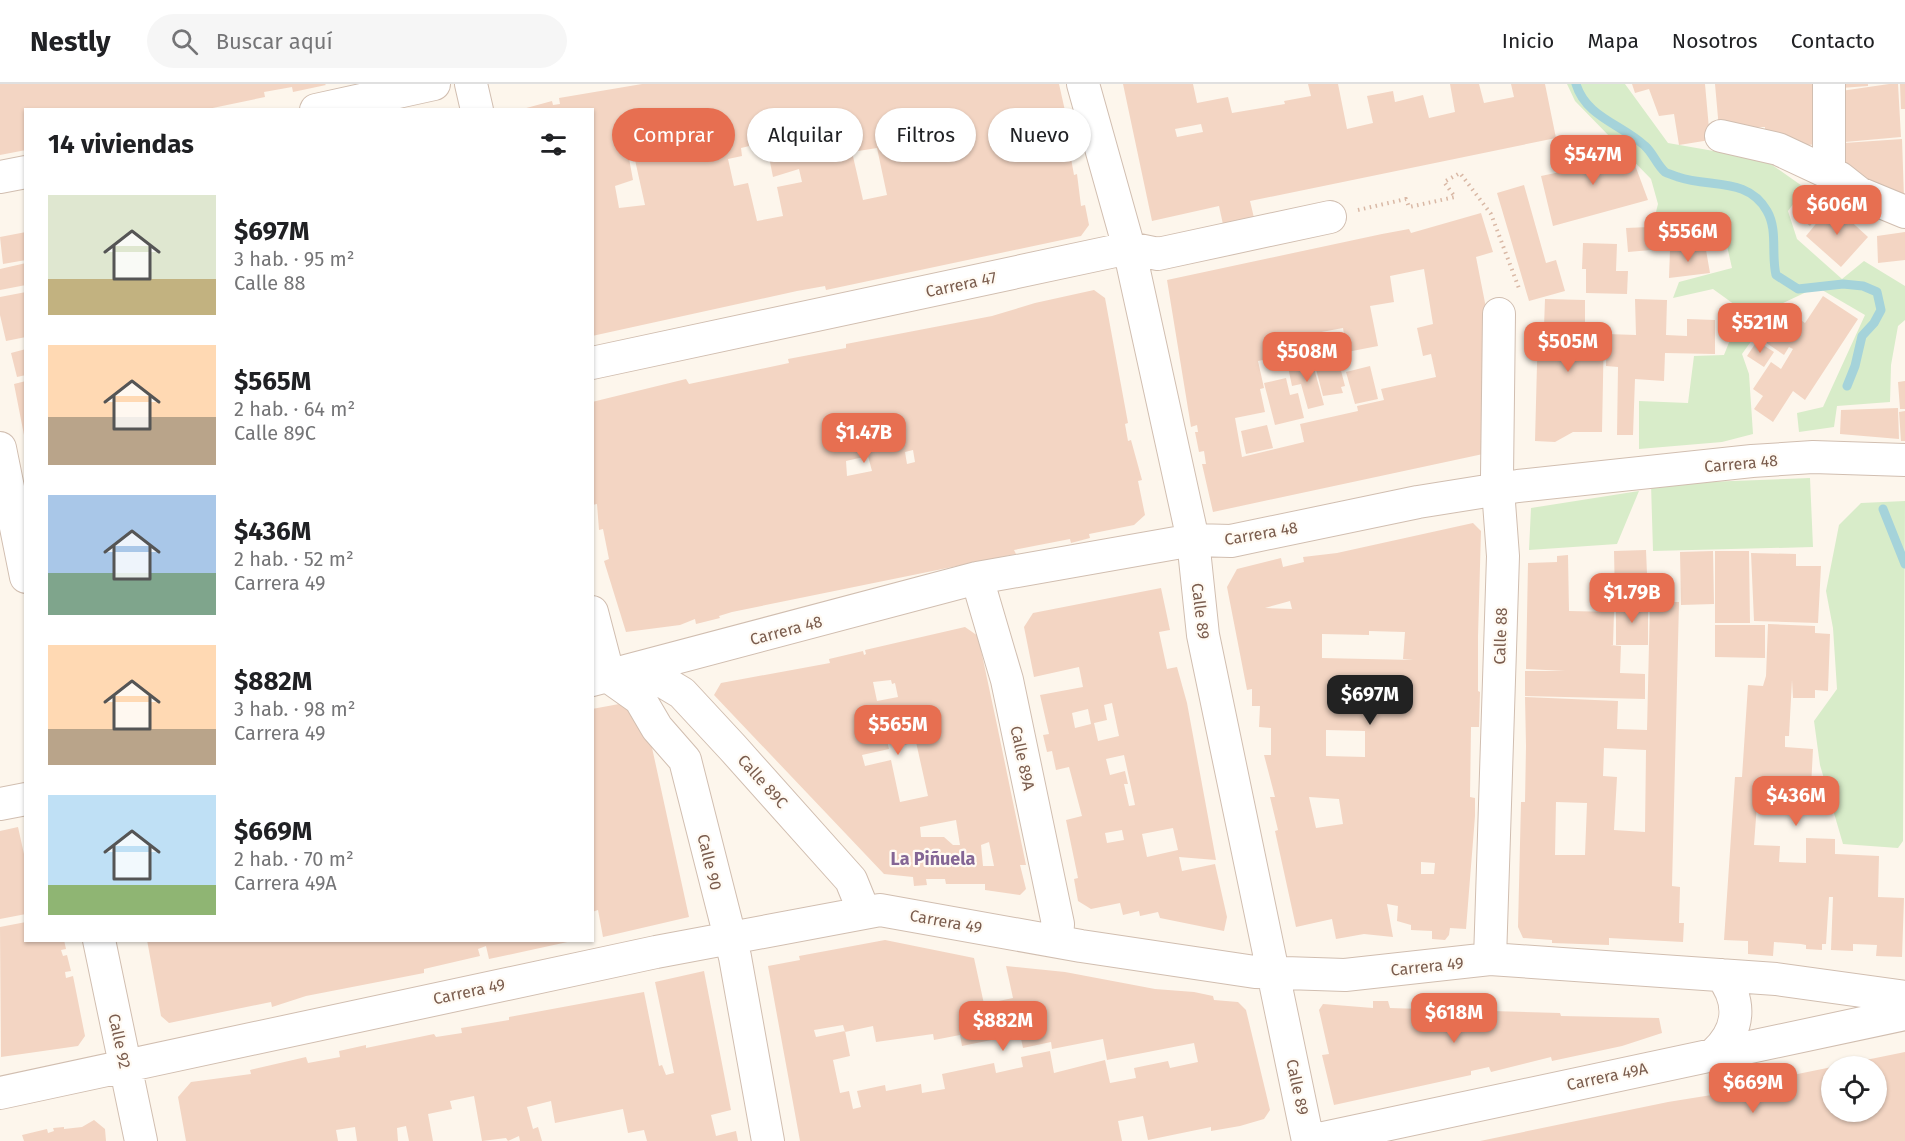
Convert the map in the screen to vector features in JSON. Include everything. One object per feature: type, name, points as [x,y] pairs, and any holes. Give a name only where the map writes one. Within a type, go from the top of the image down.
[{"type":"street","points":[[325,108],[434,84]]},
{"type":"street","points":[[471,84],[477,108]]},
{"type":"street","name":"Calle 89","points":[[1083,84],[1129,248],[1193,540],[1203,635],[1309,1141]]},
{"type":"street","points":[[1829,84],[1829,172]]},
{"type":"street","points":[[1721,136],[1778,149],[1829,172],[1859,194],[1905,212]]},
{"type":"street","points":[[0,177],[24,172]]},
{"type":"street","name":"Carrera 47","points":[[594,363],[1129,248],[1158,254],[1330,217]]},
{"type":"street","name":"Calle 88","points":[[1490,959],[1503,556],[1497,489],[1511,307]]},
{"type":"street","points":[[0,448],[11,484],[24,565]]},
{"type":"street","name":"Carrera 48","points":[[601,678],[642,669],[977,578],[1193,540],[1231,541],[1418,502],[1497,489],[1752,461],[1813,457],[1905,460]]},
{"type":"street","name":"Calle 89A","points":[[977,578],[1007,680],[1058,924],[1057,940]]},
{"type":"street","points":[[594,627],[601,678]]},
{"type":"street","name":"Calle 89C","points":[[642,669],[682,693],[733,747],[851,880],[864,912]]},
{"type":"street","name":"Calle 90","points":[[601,678],[639,699],[657,728],[685,760],[730,938],[768,1141]]},
{"type":"street","points":[[0,804],[24,799]]},
{"type":"street","name":"Carrera 49","points":[[0,1093],[125,1064],[730,938],[880,910],[1139,954],[1274,972],[1345,975],[1490,959],[1776,979],[1905,997]]},
{"type":"street","name":"Calle 92","points":[[99,942],[141,1141]]},
{"type":"street","points":[[1716,1053],[1726,1043],[1736,1015],[1730,986],[1721,975]]},
{"type":"street","name":"Carrera 49A","points":[[1309,1141],[1905,1014]]},
{"type":"path","points":[[1330,217],[1406,199],[1409,207],[1455,197],[1444,182],[1460,173],[1491,214],[1511,307]]},
{"type":"green space","points":[[1567,84],[1625,84],[1668,143],[1765,160],[1805,188],[1788,211],[1797,239],[1842,279],[1864,261],[1905,286],[1905,320],[1898,326],[1891,365],[1890,402],[1837,406],[1834,427],[1799,432],[1797,413],[1823,407],[1865,315],[1817,287],[1781,304],[1764,332],[1757,333],[1742,354],[1749,374],[1753,434],[1722,442],[1639,449],[1639,401],[1688,403],[1694,356],[1724,355],[1742,310],[1713,289],[1673,298],[1679,282],[1732,268],[1725,237],[1663,244],[1654,220],[1658,204],[1651,179],[1575,101]]},
{"type":"green space","points":[[1810,478],[1813,547],[1653,551],[1651,484]]},
{"type":"green space","points":[[1639,491],[1617,544],[1529,550],[1531,508]]},
{"type":"green space","points":[[1905,501],[1903,841],[1898,848],[1843,844],[1820,765],[1814,721],[1837,689],[1833,628],[1826,591],[1839,525],[1861,503]]},
{"type":"building","points":[[0,84],[326,85],[293,92],[292,87],[264,92],[265,97],[213,108],[24,108],[24,150],[0,155]]},
{"type":"building","points":[[642,84],[1059,84],[1064,108],[988,108],[988,162],[1072,162],[1074,175],[1077,174],[1081,206],[1085,205],[1089,225],[1081,236],[826,290],[825,286],[797,291],[594,336],[594,108],[526,108],[552,101],[553,105],[560,104],[559,98]],"holes":[[[612,108],[735,108],[735,158],[742,156],[741,148],[747,147],[747,108],[863,108],[863,150],[875,148],[875,108],[976,108],[976,162],[880,162],[887,195],[863,200],[854,162],[770,162],[773,177],[799,169],[802,182],[777,187],[783,216],[757,221],[748,183],[734,186],[729,162],[635,162],[645,205],[619,208],[615,186],[633,180],[630,162],[612,162]]]},
{"type":"building","points":[[1123,84],[1193,84],[1197,103],[1228,97],[1232,113],[1285,104],[1284,101],[1311,96],[1308,84],[1338,84],[1347,129],[1373,123],[1367,96],[1393,91],[1395,102],[1423,95],[1429,118],[1455,112],[1450,84],[1479,84],[1484,103],[1514,97],[1511,84],[1545,84],[1556,138],[1250,201],[1255,222],[1224,229],[1219,206],[1152,221]],"holes":[[[1201,124],[1203,132],[1177,137],[1175,129]]]},
{"type":"building","points":[[1632,84],[1705,84],[1710,140],[1679,145],[1674,114],[1659,116],[1649,89],[1635,93]]},
{"type":"building","points":[[1715,84],[1820,84],[1821,144],[1792,146],[1764,138],[1765,127],[1719,129]]},
{"type":"building","points":[[1841,84],[1868,84],[1868,86],[1841,88]]},
{"type":"building","points":[[1898,84],[1901,137],[1845,142],[1841,91]]},
{"type":"building","points":[[1900,84],[1905,84],[1905,109],[1901,109]]},
{"type":"building","points":[[1902,139],[1904,198],[1845,172],[1844,143]]},
{"type":"building","points":[[1608,141],[1626,167],[1635,165],[1648,200],[1553,226],[1541,176],[1584,167],[1576,151]]},
{"type":"building","points":[[1818,182],[1836,195],[1810,226],[1793,213]]},
{"type":"building","points":[[1524,185],[1546,263],[1556,260],[1565,291],[1529,301],[1497,193]]},
{"type":"building","points":[[1832,204],[1868,237],[1841,267],[1806,236]]},
{"type":"building","points":[[1481,213],[1493,252],[1476,257],[1487,313],[1490,394],[1481,396],[1483,454],[1213,512],[1202,464],[1206,464],[1204,451],[1199,452],[1195,432],[1198,432],[1197,425],[1191,427],[1167,280],[1382,234],[1409,229],[1411,233]],"holes":[[[1424,269],[1433,324],[1417,328],[1423,356],[1431,354],[1436,377],[1381,389],[1384,400],[1357,406],[1358,411],[1300,424],[1304,442],[1242,457],[1235,418],[1265,412],[1260,389],[1264,388],[1258,361],[1290,354],[1289,349],[1319,344],[1316,333],[1343,328],[1347,352],[1378,346],[1370,306],[1394,302],[1390,276]]]},
{"type":"building","points":[[1649,227],[1651,250],[1628,252],[1626,228]]},
{"type":"building","points":[[24,232],[24,260],[3,264],[0,237]]},
{"type":"building","points":[[1905,232],[1905,260],[1878,263],[1877,236]]},
{"type":"building","points":[[1583,243],[1617,244],[1616,271],[1628,271],[1627,294],[1586,293],[1586,269],[1582,269]]},
{"type":"building","points":[[1670,250],[1706,250],[1710,273],[1669,278]]},
{"type":"building","points":[[24,263],[24,285],[0,290],[0,269]]},
{"type":"building","points":[[1094,290],[1105,298],[1128,423],[1125,424],[1128,441],[1131,440],[1142,480],[1138,481],[1145,515],[1134,525],[1089,534],[1090,538],[1071,543],[1070,539],[1014,550],[1016,554],[732,612],[719,616],[720,618],[696,624],[695,619],[680,625],[626,632],[604,561],[609,559],[603,529],[599,530],[597,504],[594,505],[594,402],[686,379],[689,384],[789,363],[788,359],[846,348],[846,344],[992,316],[1035,303]],"holes":[[[913,450],[915,462],[907,464],[905,452]],[[868,456],[872,471],[847,476],[846,461]]]},
{"type":"building","points":[[24,292],[24,337],[6,341],[0,315],[0,297]]},
{"type":"building","points":[[1823,296],[1858,319],[1805,400],[1793,391],[1773,422],[1754,409],[1763,396],[1753,389],[1771,362],[1781,369],[1793,349],[1789,347],[1784,355],[1762,340],[1783,308],[1805,323]]},
{"type":"building","points":[[1545,299],[1585,300],[1585,327],[1604,328],[1602,432],[1573,432],[1555,442],[1535,441],[1538,326],[1544,327]]},
{"type":"building","points":[[1635,299],[1667,300],[1666,335],[1687,336],[1687,319],[1715,320],[1715,354],[1665,353],[1664,381],[1635,379],[1633,435],[1617,435],[1618,367],[1606,366],[1607,334],[1636,335]]},
{"type":"building","points":[[1757,341],[1774,352],[1764,367],[1747,356]]},
{"type":"building","points":[[24,350],[24,375],[17,377],[11,353]]},
{"type":"building","points":[[1312,361],[1324,405],[1308,409],[1301,384],[1292,386],[1288,367]]},
{"type":"building","points":[[1339,363],[1345,386],[1341,387],[1343,393],[1323,396],[1316,369]]},
{"type":"building","points":[[1370,366],[1378,399],[1355,404],[1346,372]]},
{"type":"building","points":[[1286,378],[1290,395],[1298,393],[1304,418],[1275,425],[1264,383]]},
{"type":"building","points":[[1905,381],[1905,409],[1900,409],[1898,382]]},
{"type":"building","points":[[24,382],[24,435],[14,384]]},
{"type":"building","points":[[1898,408],[1899,439],[1840,434],[1841,410]]},
{"type":"building","points":[[1905,411],[1905,441],[1901,441],[1899,412]]},
{"type":"building","points":[[1267,425],[1273,448],[1246,454],[1241,431]]},
{"type":"building","points":[[1473,523],[1481,531],[1478,636],[1479,727],[1471,727],[1470,797],[1475,798],[1475,816],[1466,929],[1450,928],[1445,940],[1432,939],[1432,931],[1411,930],[1411,925],[1397,921],[1398,906],[1387,904],[1393,937],[1364,934],[1336,939],[1332,919],[1296,927],[1275,831],[1278,830],[1270,797],[1275,797],[1264,755],[1271,755],[1271,728],[1259,727],[1260,706],[1252,706],[1252,689],[1247,690],[1227,587],[1237,569],[1281,558],[1283,567],[1304,562],[1303,557],[1337,553]],"holes":[[[1290,601],[1292,609],[1265,608]],[[1369,631],[1405,632],[1403,659],[1413,660],[1322,658],[1322,634],[1369,635]],[[1326,730],[1365,731],[1365,757],[1326,756]],[[1309,797],[1339,799],[1343,824],[1316,828]],[[1421,862],[1435,863],[1434,874],[1421,874]]]},
{"type":"building","points":[[1646,550],[1648,599],[1615,600],[1614,551]]},
{"type":"building","points":[[1713,551],[1714,604],[1681,605],[1680,552]]},
{"type":"building","points":[[1715,551],[1749,551],[1750,623],[1715,623]]},
{"type":"building","points":[[1751,553],[1796,554],[1796,566],[1821,566],[1818,623],[1754,621]]},
{"type":"building","points":[[1568,555],[1569,611],[1614,612],[1613,645],[1610,645],[1621,646],[1620,673],[1645,674],[1645,699],[1525,696],[1525,671],[1565,671],[1526,669],[1528,563],[1557,562],[1557,556]]},
{"type":"building","points":[[1161,588],[1170,630],[1159,632],[1167,669],[1177,667],[1187,703],[1216,860],[1179,857],[1182,871],[1215,864],[1227,917],[1224,931],[1160,918],[1158,912],[1140,916],[1139,911],[1123,915],[1120,903],[1091,909],[1078,901],[1074,879],[1078,878],[1066,820],[1082,816],[1069,767],[1056,770],[1052,751],[1047,752],[1043,735],[1049,734],[1040,695],[1083,687],[1079,667],[1034,677],[1024,627],[1033,613]],"holes":[[[1112,703],[1119,736],[1098,741],[1094,723],[1107,720],[1104,705]],[[1088,709],[1091,724],[1075,728],[1072,713]],[[1124,755],[1135,805],[1129,806],[1124,784],[1128,784],[1125,771],[1110,775],[1106,759]],[[1173,828],[1178,850],[1147,857],[1142,834]],[[1122,830],[1124,840],[1107,843],[1105,833]]]},
{"type":"building","points":[[1616,602],[1648,603],[1648,645],[1616,645]]},
{"type":"building","points":[[1650,602],[1679,602],[1672,886],[1680,887],[1679,923],[1684,923],[1683,942],[1609,938],[1609,945],[1552,943],[1552,940],[1523,938],[1518,927],[1521,802],[1525,802],[1525,697],[1618,701],[1617,729],[1647,730]],"holes":[[[1604,748],[1646,750],[1645,832],[1614,830],[1617,777],[1603,776]],[[1556,802],[1587,803],[1585,855],[1555,855]]]},
{"type":"building","points":[[1768,624],[1815,626],[1815,633],[1830,634],[1828,691],[1815,690],[1815,698],[1793,698],[1792,680],[1789,736],[1785,736],[1785,747],[1813,749],[1810,807],[1757,804],[1754,845],[1780,846],[1779,862],[1806,863],[1806,838],[1835,839],[1835,854],[1879,856],[1878,897],[1904,898],[1902,957],[1876,956],[1877,945],[1853,944],[1853,951],[1831,950],[1833,897],[1829,897],[1826,944],[1822,944],[1822,950],[1806,949],[1806,945],[1801,944],[1774,942],[1773,956],[1748,954],[1748,941],[1724,940],[1735,777],[1742,777],[1748,685],[1763,686],[1766,676]]},
{"type":"building","points":[[1715,625],[1765,625],[1765,658],[1715,657]]},
{"type":"building","points":[[965,627],[978,636],[1026,865],[1020,865],[1026,889],[1020,895],[985,890],[985,884],[946,884],[945,879],[926,879],[927,885],[914,886],[913,877],[884,874],[714,695],[721,683],[830,663],[829,659],[863,651],[864,655],[865,650]],"holes":[[[891,680],[892,684],[895,683],[898,697],[877,701],[873,682]],[[898,716],[904,745],[916,742],[928,796],[900,802],[891,760],[865,766],[862,755],[889,749],[882,720]],[[956,820],[960,845],[953,845],[944,837],[921,837],[920,827]],[[989,842],[994,866],[983,866],[981,845]]]},
{"type":"building","points":[[630,702],[644,711],[689,917],[603,937],[598,910],[594,911],[594,709]]},
{"type":"building","points":[[18,827],[24,854],[24,914],[0,919],[0,831]]},
{"type":"building","points":[[24,922],[24,942],[64,942],[66,949],[61,950],[63,956],[67,955],[71,971],[65,972],[66,978],[73,976],[85,1036],[78,1046],[1,1057],[0,927]]},
{"type":"building","points":[[885,940],[974,958],[984,1004],[1013,998],[1006,966],[1065,972],[1155,989],[1194,992],[1213,996],[1214,1000],[1238,1002],[1246,1010],[1270,1110],[1264,1119],[1240,1126],[1211,1131],[1211,1127],[1148,1140],[1143,1116],[1118,1121],[1122,1141],[800,1141],[768,966],[800,960],[799,956]],"holes":[[[843,1025],[845,1031],[816,1037],[814,1030]],[[873,1026],[876,1042],[933,1034],[934,1040],[960,1035],[962,1046],[1020,1034],[1023,1048],[1051,1042],[1052,1049],[1103,1039],[1107,1060],[1194,1043],[1198,1062],[1170,1068],[1168,1061],[1134,1068],[1136,1078],[1110,1083],[1105,1060],[1054,1073],[1050,1051],[1021,1057],[1023,1067],[996,1073],[994,1063],[942,1074],[945,1089],[922,1093],[921,1084],[886,1091],[885,1085],[857,1091],[861,1107],[853,1109],[849,1091],[840,1093],[833,1060],[850,1056],[845,1032]]]},
{"type":"building","points":[[147,942],[567,942],[489,959],[486,946],[478,949],[480,956],[424,969],[424,973],[306,996],[272,1007],[271,1002],[169,1023],[161,1016]]},
{"type":"building","points":[[704,971],[731,1110],[711,1115],[716,1136],[736,1131],[738,1141],[647,1141],[644,1130],[628,1133],[623,1109],[555,1123],[551,1101],[527,1107],[533,1129],[538,1127],[542,1141],[520,1141],[519,1136],[508,1141],[506,1138],[482,1141],[474,1096],[450,1101],[452,1109],[428,1114],[433,1141],[409,1141],[406,1126],[397,1128],[398,1141],[357,1141],[355,1127],[336,1130],[338,1141],[186,1141],[178,1097],[191,1082],[251,1074],[250,1070],[306,1057],[308,1063],[340,1057],[339,1051],[366,1045],[366,1048],[434,1034],[436,1037],[462,1033],[461,1028],[509,1020],[509,1017],[644,992],[659,1066],[662,1065],[666,1075],[674,1073],[655,982]]},
{"type":"building","points":[[1373,1001],[1388,1001],[1390,1008],[1422,1009],[1421,1005],[1457,1007],[1458,1010],[1560,1013],[1561,1016],[1659,1018],[1662,1033],[1622,1046],[1552,1061],[1551,1057],[1491,1072],[1489,1067],[1471,1071],[1471,1075],[1334,1105],[1322,1055],[1329,1054],[1319,1010],[1323,1004],[1373,1008]]},
{"type":"building","points":[[1905,1052],[1905,1141],[1480,1141],[1668,1102],[1730,1092],[1729,1088],[1821,1069],[1821,1122],[1887,1122],[1885,1056]]},
{"type":"building","points":[[94,1120],[105,1129],[106,1141],[24,1141],[22,1135],[47,1129],[48,1133],[54,1131],[53,1128],[82,1127]]},
{"type":"waterway","points":[[1576,84],[1588,105],[1605,119],[1636,138],[1665,172],[1691,180],[1739,188],[1759,200],[1767,211],[1772,226],[1776,275],[1798,289],[1843,284],[1863,286],[1877,292],[1881,310],[1874,323],[1862,336],[1855,366],[1847,386]]},
{"type":"waterway","points":[[1883,509],[1905,564]]},
{"type":"district","name":"La Piñuela","points":[[933,859]]}]
